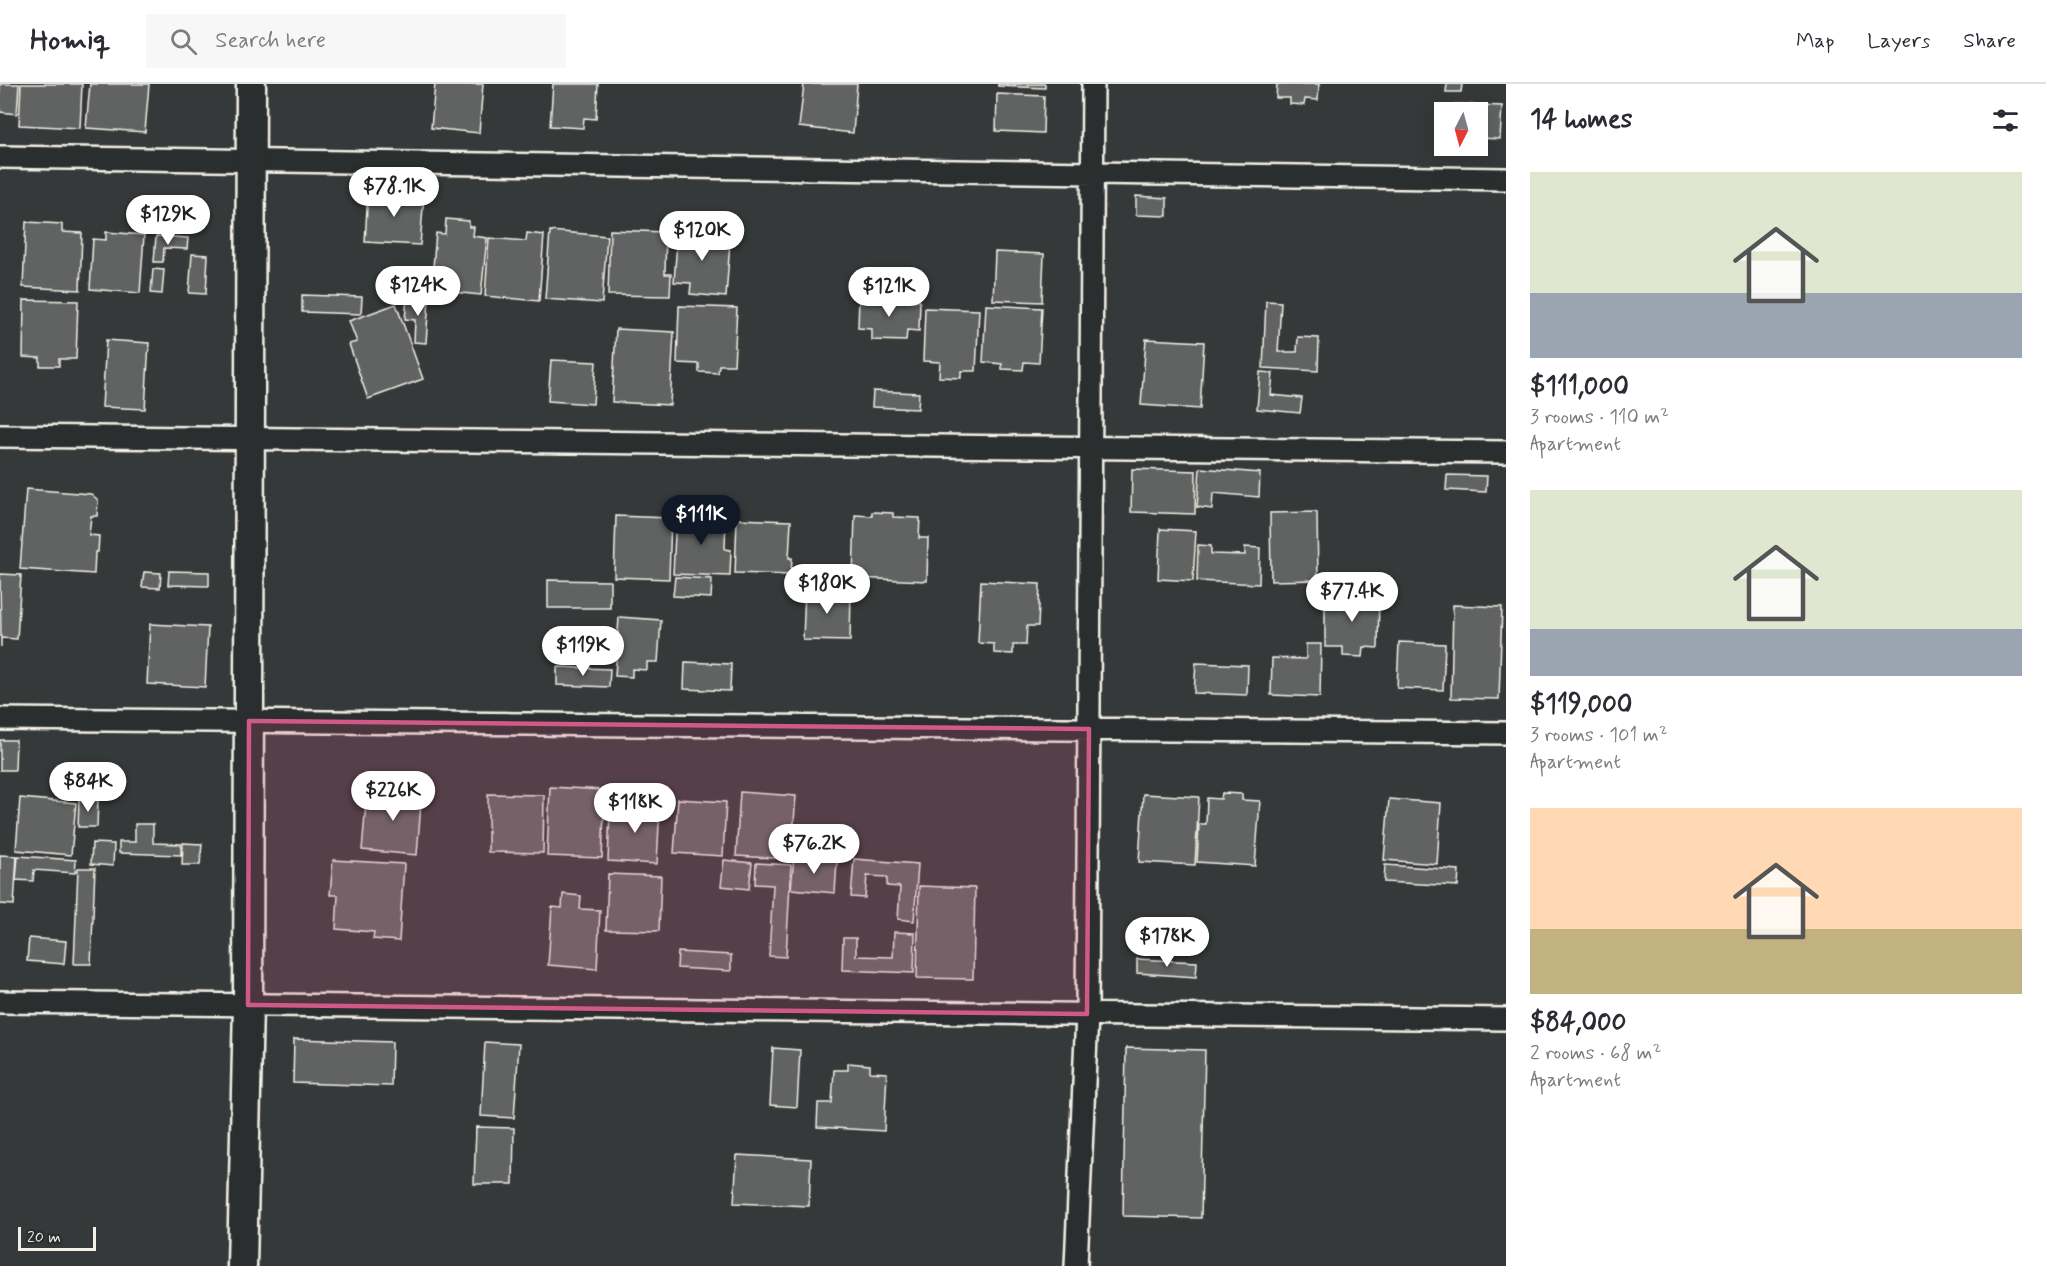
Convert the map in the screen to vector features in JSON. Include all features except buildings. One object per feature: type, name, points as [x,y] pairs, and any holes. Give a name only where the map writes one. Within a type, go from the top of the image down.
[{"type":"main road","points":[[242,1266],[248,1005],[250,84]]},
{"type":"street","points":[[1076,1266],[1087,1014],[1093,84]]},
{"type":"street","points":[[0,157],[1506,179]]},
{"type":"street","points":[[0,436],[1506,453]]},
{"type":"street","points":[[0,719],[1506,733]]},
{"type":"street","points":[[0,1002],[1506,1019]]},
{"type":"highlighted area","points":[[249,721],[1089,729],[1087,1014],[248,1005]]}]
